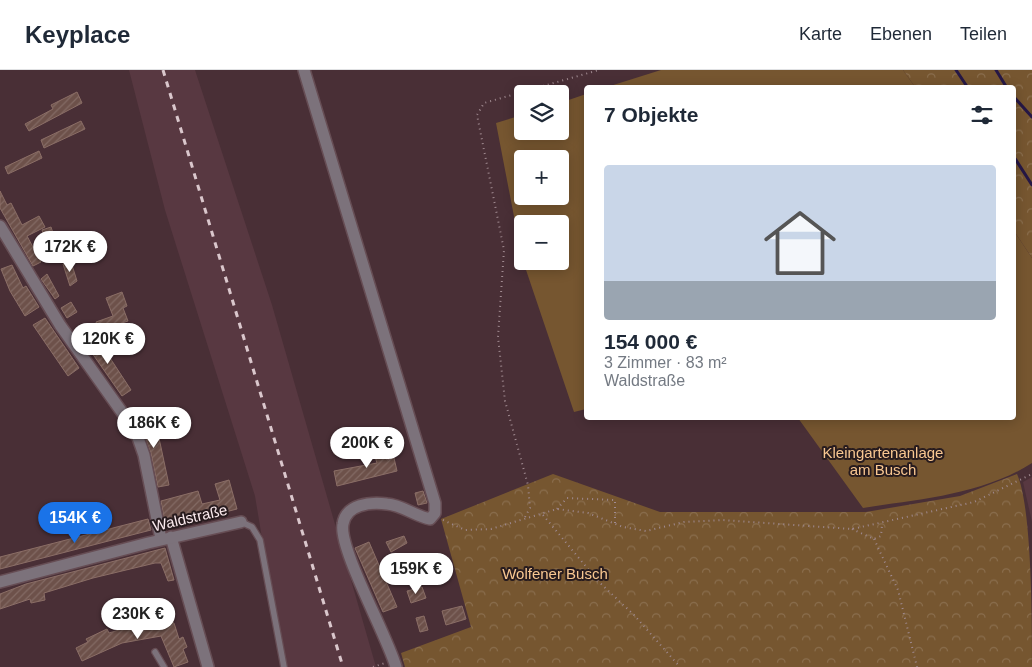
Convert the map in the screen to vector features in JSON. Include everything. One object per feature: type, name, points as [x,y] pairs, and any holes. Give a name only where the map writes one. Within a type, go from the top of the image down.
[{"type":"street","points":[[304,70],[435,503],[434,516],[428,519],[388,504],[366,504],[350,509],[343,524],[345,546],[385,635],[396,667]]},
{"type":"street","points":[[0,226],[60,325],[136,432],[166,538],[206,666]]},
{"type":"street","name":"Waldstraße","points":[[0,582],[166,538],[241,522]]},
{"type":"lane","points":[[241,522],[252,527],[260,540],[284,667]]},
{"type":"lane","points":[[155,652],[164,667]]},
{"type":"path","points":[[525,517],[530,508],[528,485],[505,401],[498,337],[504,250],[477,115],[484,103],[599,70]]},
{"type":"path","points":[[557,509],[588,513],[615,523],[646,531],[684,522],[722,520],[852,529],[882,524],[974,502],[1032,474]]},
{"type":"path","points":[[434,516],[465,530],[491,529],[525,517],[543,515],[557,509],[567,498],[614,500],[615,523]]},
{"type":"path","points":[[543,515],[598,581],[634,615],[680,667]]},
{"type":"path","points":[[874,539],[881,536],[882,524]]},
{"type":"path","points":[[852,529],[874,539],[898,590],[917,667]]},
{"type":"path","points":[[372,667],[377,666]]},
{"type":"shaded area","points":[[129,70],[195,70],[272,305],[376,667],[286,667],[278,634],[255,496],[165,210]]},
{"type":"shaded area","points":[[1032,477],[1032,522],[1023,482]]},
{"type":"green space","points":[[661,70],[903,70],[914,85],[613,85]]},
{"type":"green space","points":[[903,70],[1032,70],[1032,258],[1016,234],[1016,85],[914,85]]},
{"type":"green space","points":[[584,95],[584,410],[574,412],[526,270],[569,270],[569,215],[514,216],[496,123],[514,117],[514,140],[569,140],[569,100]]},
{"type":"green space","name":"Kleingartenanlage am Busch","points":[[1016,234],[1032,258],[1032,463],[1013,474],[972,489],[863,508],[799,420],[1016,420]]},
{"type":"green space","name":"Wolfener Busch","points":[[553,474],[660,512],[866,512],[960,496],[1017,474],[1026,512],[1031,595],[1032,667],[405,667],[401,653],[471,627],[441,519]]},
{"type":"building","points":[[77,92],[82,103],[29,131],[25,124],[53,109],[51,105]]},
{"type":"building","points":[[81,121],[85,129],[44,148],[41,140]]},
{"type":"building","points":[[39,151],[42,158],[8,174],[5,167]]},
{"type":"building","points":[[0,191],[7,205],[11,203],[22,225],[39,216],[45,227],[27,236],[41,262],[33,266],[0,208]]},
{"type":"building","points":[[51,227],[56,242],[48,245],[42,230]]},
{"type":"building","points":[[71,262],[77,281],[70,286],[63,264]]},
{"type":"building","points":[[12,265],[23,288],[26,286],[39,307],[25,316],[10,291],[1,269]]},
{"type":"building","points":[[47,274],[59,296],[55,299],[41,279]]},
{"type":"building","points":[[122,292],[127,306],[123,308],[128,321],[99,331],[96,322],[113,316],[106,298]]},
{"type":"building","points":[[71,302],[77,312],[67,318],[61,308]]},
{"type":"building","points":[[45,318],[79,368],[68,376],[33,325]]},
{"type":"building","points":[[95,335],[131,390],[122,396],[85,343]]},
{"type":"building","points":[[147,411],[159,438],[169,485],[158,487],[151,453],[137,416]]},
{"type":"building","points":[[345,439],[348,451],[334,454],[333,447],[339,445],[338,440]]},
{"type":"building","points":[[383,444],[387,460],[394,458],[397,471],[337,486],[334,471],[377,463],[372,447]]},
{"type":"building","points":[[229,480],[237,509],[166,527],[161,501],[198,491],[202,504],[220,500],[215,484]]},
{"type":"building","points":[[423,491],[427,503],[418,505],[415,493]]},
{"type":"building","points":[[148,519],[151,530],[0,569],[0,557]]},
{"type":"building","points":[[404,536],[407,543],[391,552],[386,542]]},
{"type":"building","points":[[369,542],[397,607],[383,612],[355,548]]},
{"type":"building","points":[[165,548],[174,580],[168,581],[161,563],[155,563],[93,578],[44,593],[45,600],[31,603],[30,599],[0,609],[0,594],[26,584]]},
{"type":"building","points":[[422,587],[426,598],[411,603],[407,591]]},
{"type":"building","points":[[462,606],[466,619],[446,625],[442,611]]},
{"type":"building","points":[[424,616],[428,630],[420,632],[416,618]]},
{"type":"building","points":[[153,619],[154,623],[166,622],[167,619],[174,623],[179,639],[183,637],[187,647],[183,649],[188,662],[174,667],[161,636],[122,643],[82,661],[76,648],[88,642],[86,639],[107,629],[109,633],[132,626],[132,623]]},
{"type":"waterway","points":[[956,70],[966,85]]},
{"type":"waterway","points":[[996,70],[1005,85]]},
{"type":"waterway","points":[[1016,99],[1032,117]]},
{"type":"waterway","points":[[1016,160],[1032,185]]},
{"type":"railway","points":[[163,70],[343,667]]}]
